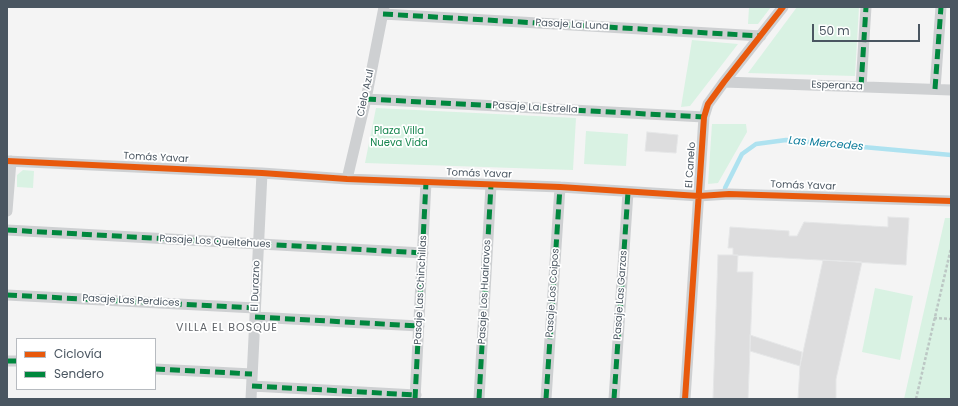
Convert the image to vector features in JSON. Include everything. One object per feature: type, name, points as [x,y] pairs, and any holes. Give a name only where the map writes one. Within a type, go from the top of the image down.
[{"type":"street","name":"El Canelo","points":[[685,399],[704,117],[708,104],[783,7]]},
{"type":"street","points":[[861,87],[866,7]]},
{"type":"street","points":[[935,89],[941,7]]},
{"type":"street","name":"Pasaje La Luna","points":[[384,10],[761,36]]},
{"type":"street","name":"Cielo Azul","points":[[347,179],[366,99],[384,10]]},
{"type":"street","name":"Esperanza","points":[[724,82],[951,90]]},
{"type":"street","name":"Pasaje La Estrella","points":[[366,99],[704,117]]},
{"type":"street","points":[[7,211],[9,161]]},
{"type":"street","name":"Tomás Yavar","points":[[9,161],[699,196],[729,194],[951,201]]},
{"type":"street","name":"El Durazno","points":[[252,399],[262,173]]},
{"type":"street","name":"Pasaje Las Chinchillas","points":[[415,397],[426,182]]},
{"type":"street","name":"Pasaje Los Huairavos","points":[[479,399],[491,185]]},
{"type":"street","name":"Pasaje Los Coipos","points":[[546,399],[560,188]]},
{"type":"street","name":"Pasaje Las Garzas","points":[[614,399],[628,192]]},
{"type":"street","name":"Pasaje Los Queltehues","points":[[7,230],[423,254]]},
{"type":"street","name":"Pasaje Las Perdices","points":[[7,295],[419,326]]},
{"type":"street","points":[[156,369],[252,374]]},
{"type":"street","points":[[252,386],[415,397]]},
{"type":"path","points":[[916,399],[951,248]]},
{"type":"path","points":[[934,318],[951,319]]},
{"type":"green space","points":[[749,7],[771,7],[758,24],[748,24]]},
{"type":"green space","points":[[797,7],[859,7],[855,76],[748,73]]},
{"type":"green space","points":[[692,40],[738,44],[690,106],[681,107]]},
{"type":"green space","name":"Plaza Villa Nueva Vida","points":[[376,108],[576,118],[573,170],[365,163]]},
{"type":"green space","points":[[712,124],[746,124],[747,132],[718,183],[708,184]]},
{"type":"green space","points":[[586,131],[628,134],[626,166],[584,164]]},
{"type":"green space","points":[[23,170],[34,171],[33,188],[17,187],[17,175]]},
{"type":"green space","points":[[945,218],[951,218],[951,399],[904,399]]},
{"type":"green space","points":[[875,288],[913,296],[900,360],[862,352]]},
{"type":"building","points":[[647,132],[678,135],[676,153],[645,151]]},
{"type":"building","points":[[888,217],[909,218],[906,265],[733,255],[733,248],[728,248],[730,227],[789,231],[789,236],[797,236],[804,222],[888,227]]},
{"type":"building","points":[[718,255],[738,255],[737,272],[753,272],[748,399],[713,399]]},
{"type":"building","points":[[823,260],[862,262],[836,379],[836,399],[798,399],[800,366]]},
{"type":"building","points":[[750,335],[802,352],[800,366],[750,351]]},
{"type":"waterway","name":"Las Mercedes","points":[[725,188],[742,154],[756,144],[786,140],[951,155]]},
{"type":"marked path","points":[[861,87],[866,7]]},
{"type":"marked path","points":[[935,89],[941,7]]},
{"type":"marked path","points":[[383,14],[761,36]]},
{"type":"marked path","points":[[366,99],[704,117]]},
{"type":"marked path","points":[[415,399],[426,182]]},
{"type":"marked path","points":[[479,399],[491,185]]},
{"type":"marked path","points":[[546,399],[560,187]]},
{"type":"marked path","points":[[614,399],[628,192]]},
{"type":"marked path","points":[[7,230],[423,253]]},
{"type":"marked path","points":[[7,295],[255,308]]},
{"type":"marked path","points":[[255,317],[419,326]]},
{"type":"marked path","points":[[7,361],[16,361]]},
{"type":"marked path","points":[[156,369],[252,374]]},
{"type":"marked path","points":[[252,386],[416,395]]},
{"type":"cycle path","points":[[685,399],[704,117],[708,104],[783,7]]},
{"type":"cycle path","points":[[7,161],[262,173],[347,179],[560,187],[699,196],[729,194],[951,201]]},
{"type":"district","name":"VILLA EL BOSQUE","points":[[227,328]]}]
